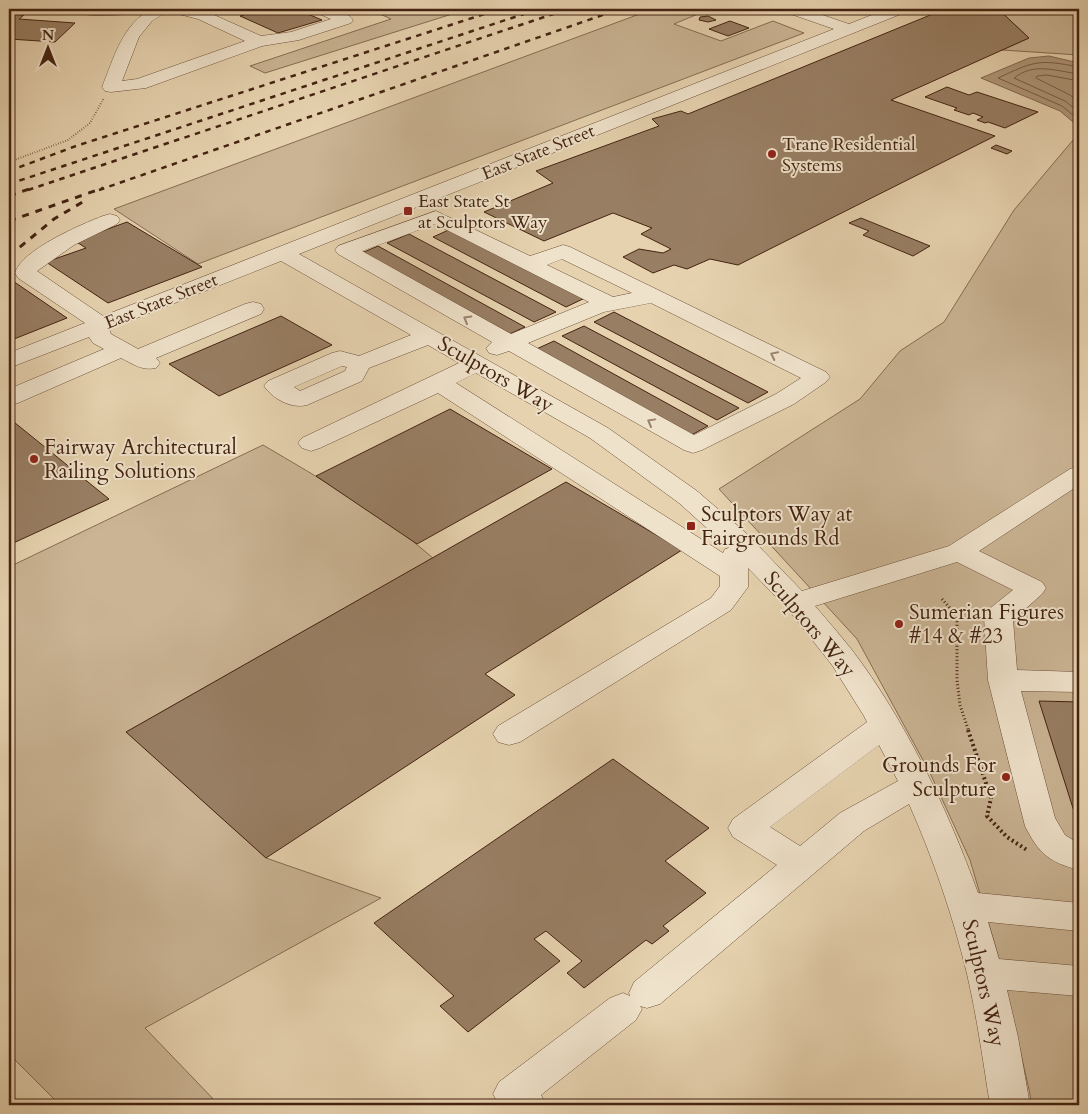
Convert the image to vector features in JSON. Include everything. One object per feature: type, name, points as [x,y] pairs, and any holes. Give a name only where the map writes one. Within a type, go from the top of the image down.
[{"type":"street","points":[[76,9],[97,11],[132,9]]},
{"type":"street","points":[[163,9],[146,18],[131,36],[111,87],[140,84],[259,41],[293,37],[345,20],[321,9]]},
{"type":"street","points":[[177,9],[203,15],[259,41]]},
{"type":"street","points":[[203,15],[226,9]]},
{"type":"street","points":[[791,9],[849,29]]},
{"type":"street","name":"East State Street","points":[[9,361],[900,9]]},
{"type":"street","points":[[406,204],[611,304]]},
{"type":"street","points":[[436,217],[345,250],[693,446],[785,399],[818,376],[563,251],[529,264]]},
{"type":"street","points":[[110,220],[88,229],[42,254],[26,271],[27,274],[95,320],[101,338],[136,356]]},
{"type":"street","name":"Sculptors Way","points":[[283,252],[599,433],[688,498],[736,539],[797,602],[842,658],[885,725],[942,840],[966,906],[985,973],[999,1037],[1010,1105]]},
{"type":"street","points":[[311,443],[439,383],[473,361],[509,344],[598,306],[654,296]]},
{"type":"street","points":[[9,398],[136,356],[253,309]]},
{"type":"street","points":[[360,364],[430,336]]},
{"type":"street","points":[[439,383],[734,572]]},
{"type":"street","points":[[797,602],[959,552],[1079,474]]},
{"type":"street","points":[[509,734],[721,604],[734,587],[736,539]]},
{"type":"street","points":[[959,552],[1032,588],[998,617],[1003,680],[1035,809],[1043,830],[1049,842],[1057,849],[1079,858]]},
{"type":"street","points":[[1003,680],[1079,682]]},
{"type":"street","points":[[801,864],[744,828],[885,725]]},
{"type":"street","points":[[526,1105],[513,1094],[635,1001],[852,822],[916,785]]},
{"type":"street","points":[[1006,910],[1079,905]]},
{"type":"street","points":[[966,906],[1079,917]]},
{"type":"street","points":[[985,973],[1079,981]]},
{"type":"path","points":[[9,162],[68,140],[90,123],[111,87]]},
{"type":"path","points":[[942,599],[957,616],[957,680],[960,705],[991,798],[987,816],[1007,836],[1028,851]]},
{"type":"shaded area","points":[[369,9],[468,9],[265,73],[250,66],[391,19]]},
{"type":"shaded area","points":[[653,9],[710,9],[674,24],[721,41],[773,21],[804,33],[198,264],[114,209]]},
{"type":"shaded area","points":[[998,9],[1079,9],[1079,55],[1002,50],[1029,38]]},
{"type":"shaded area","points":[[1079,133],[1079,1105],[1031,1105],[1000,962],[970,860],[930,773],[857,639],[719,489],[860,399],[900,351],[944,322],[1014,210]]},
{"type":"shaded area","points":[[263,445],[372,512],[433,558],[127,732],[266,858],[381,898],[145,1028],[219,1105],[60,1105],[9,1054],[9,567]]},
{"type":"water","points":[[1049,56],[1079,63],[1079,127],[1060,111],[981,78],[1029,58]]},
{"type":"building","points":[[247,9],[296,9],[322,20],[278,33],[240,16],[244,15],[236,12]]},
{"type":"building","name":"Trane Residential Systems","points":[[945,9],[998,9],[1029,38],[891,100],[995,136],[738,265],[710,259],[687,269],[674,265],[653,273],[623,257],[639,249],[663,253],[671,249],[641,234],[652,228],[613,213],[544,241],[484,212],[553,183],[536,171],[659,126],[652,119],[681,111],[688,114]]},
{"type":"building","points":[[9,14],[24,15],[19,19],[75,23],[55,42],[9,39]]},
{"type":"building","points":[[708,16],[716,20],[708,22],[699,20],[700,17]]},
{"type":"building","points":[[730,21],[749,28],[728,36],[709,29]]},
{"type":"building","points":[[947,87],[969,95],[977,92],[1038,112],[1005,128],[988,122],[985,123],[977,120],[983,117],[973,113],[969,115],[954,110],[957,108],[925,97]]},
{"type":"building","points":[[996,145],[1012,151],[1007,154],[991,148]]},
{"type":"building","points":[[861,218],[930,246],[913,256],[863,235],[869,231],[849,223]]},
{"type":"building","points":[[127,222],[202,267],[108,303],[46,262],[86,248],[75,241]]},
{"type":"building","points":[[453,228],[587,297],[566,307],[433,237]]},
{"type":"building","points":[[409,234],[556,312],[534,322],[387,243]]},
{"type":"building","points":[[378,246],[525,327],[503,337],[357,255]]},
{"type":"building","points":[[10,279],[67,318],[9,341]]},
{"type":"building","points":[[614,312],[768,392],[748,403],[594,322]]},
{"type":"building","points":[[281,316],[332,345],[219,396],[169,364]]},
{"type":"building","points":[[584,326],[739,408],[717,420],[562,336]]},
{"type":"building","points":[[554,341],[708,426],[686,438],[532,351]]},
{"type":"building","points":[[450,409],[552,469],[417,544],[316,476]]},
{"type":"building","name":"Fairway Architectural Railing Solutions","points":[[9,418],[109,499],[9,545]]},
{"type":"building","points":[[566,482],[682,550],[485,674],[515,695],[266,858],[126,732]]},
{"type":"building","points":[[1039,701],[1079,702],[1079,824],[1078,824]]},
{"type":"building","points":[[613,759],[709,828],[665,861],[706,893],[663,926],[669,931],[652,944],[646,940],[584,988],[567,973],[582,961],[546,931],[534,939],[560,961],[468,1032],[440,1006],[454,996],[374,923]]},
{"type":"railway","points":[[9,171],[76,146],[500,9]]},
{"type":"railway","points":[[9,184],[539,9]]},
{"type":"railway","points":[[28,190],[568,9]]},
{"type":"railway","points":[[99,190],[620,9]]},
{"type":"railway","points":[[9,196],[32,188]]},
{"type":"railway","points":[[9,221],[103,188]]},
{"type":"railway","points":[[9,256],[54,219],[86,200]]},
{"type":"place","name":"Trane Residential Systems","points":[[772,154]]},
{"type":"place","name":"East State St at Sculptors Way","points":[[408,211]]},
{"type":"place","name":"Fairway Architectural Railing Solutions","points":[[34,459]]},
{"type":"place","name":"Sculptors Way at Fairgrounds Rd","points":[[691,526]]},
{"type":"place","name":"Sumerian Figures #14 & #23","points":[[899,624]]},
{"type":"place","name":"Grounds For Sculpture","points":[[1006,777]]}]
